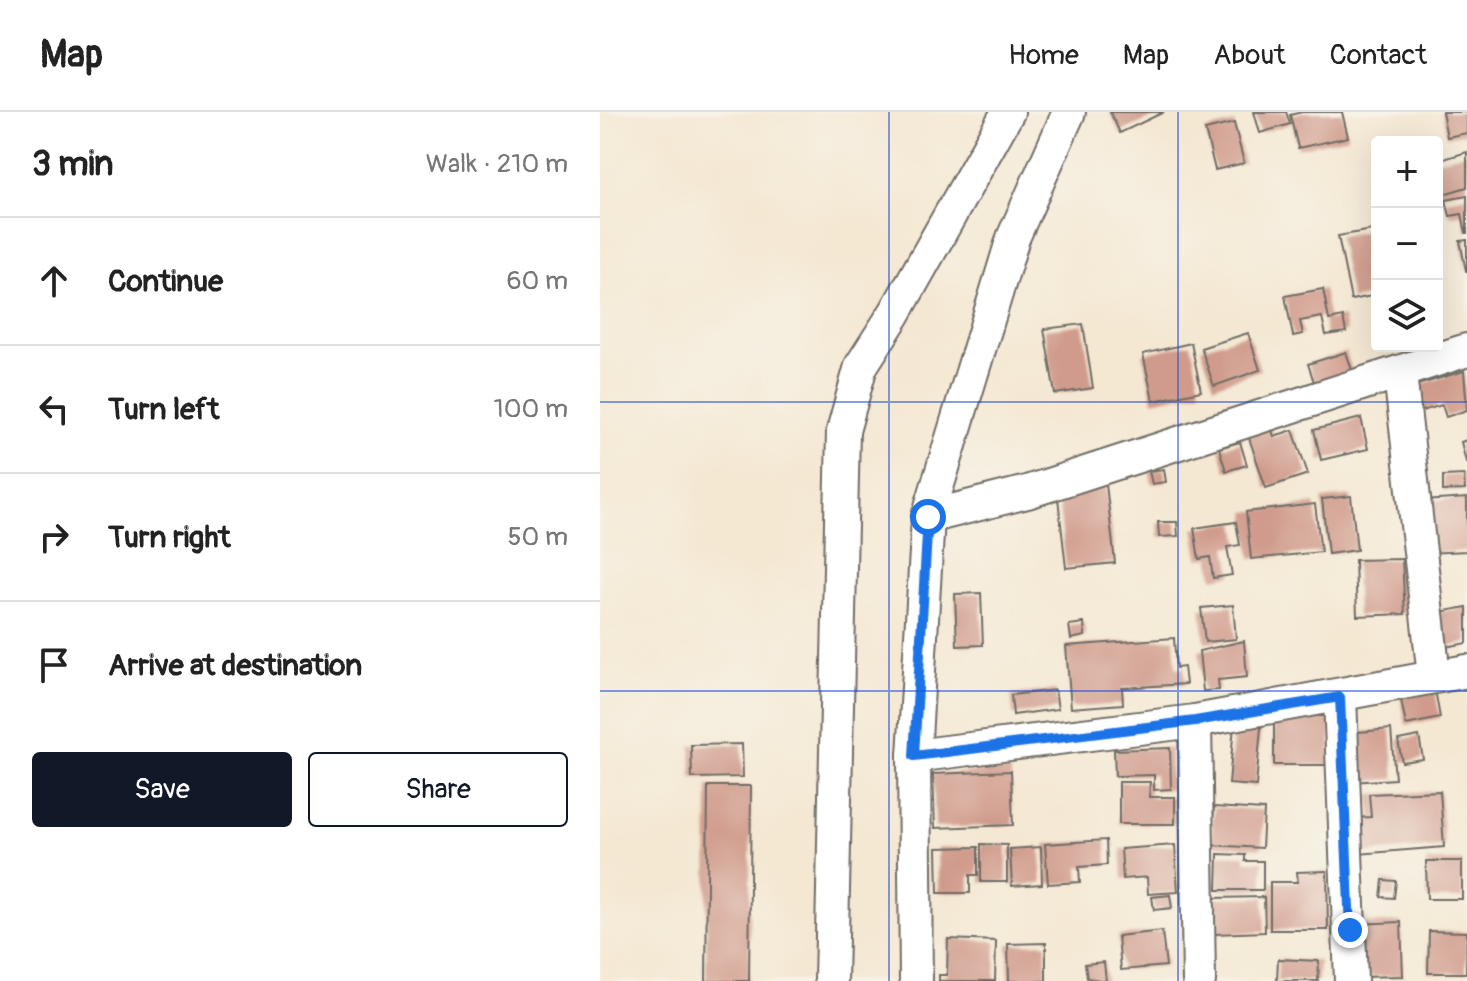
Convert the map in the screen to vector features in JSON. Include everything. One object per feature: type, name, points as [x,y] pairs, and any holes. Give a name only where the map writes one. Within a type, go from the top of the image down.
[{"type":"street","points":[[831,981],[845,420],[861,366],[895,313],[1008,112]]},
{"type":"street","points":[[916,981],[914,756],[928,517],[1013,238],[1069,112]]},
{"type":"street","points":[[928,517],[1027,492],[1467,350]]},
{"type":"street","points":[[1400,374],[1434,676]]},
{"type":"street","points":[[914,756],[1195,721],[1340,697],[1467,671]]},
{"type":"street","points":[[1340,697],[1351,981]]},
{"type":"street","points":[[1195,721],[1199,981]]},
{"type":"building","points":[[1110,112],[1164,112],[1120,133]]},
{"type":"building","points":[[1254,112],[1286,112],[1290,124],[1260,133]]},
{"type":"building","points":[[1342,112],[1348,137],[1298,148],[1290,115]]},
{"type":"building","points":[[1442,112],[1467,112],[1467,133],[1447,137]]},
{"type":"building","points":[[1234,123],[1244,163],[1215,170],[1205,130]]},
{"type":"building","points":[[1467,152],[1467,187],[1443,194],[1443,159]]},
{"type":"building","points":[[1467,196],[1466,233],[1462,214],[1450,216],[1446,200]]},
{"type":"building","points":[[1371,230],[1371,296],[1351,300],[1338,236]]},
{"type":"building","points":[[1467,240],[1467,271],[1466,271],[1460,241]]},
{"type":"building","points":[[1323,289],[1329,320],[1343,317],[1346,332],[1326,335],[1322,317],[1300,321],[1303,334],[1293,336],[1285,296]]},
{"type":"building","points":[[1083,324],[1093,388],[1055,394],[1044,329]]},
{"type":"building","points":[[1248,333],[1260,370],[1214,386],[1201,348]]},
{"type":"building","points":[[1191,343],[1201,391],[1153,401],[1143,354]]},
{"type":"building","points":[[1346,352],[1352,370],[1314,382],[1308,364]]},
{"type":"building","points":[[1464,371],[1467,410],[1446,417],[1442,405],[1422,411],[1414,386]]},
{"type":"building","points":[[1361,418],[1368,449],[1321,460],[1314,430]]},
{"type":"building","points":[[1271,428],[1274,436],[1293,430],[1308,474],[1266,488],[1248,435]]},
{"type":"building","points":[[1467,440],[1467,462],[1466,462],[1461,442]]},
{"type":"building","points":[[1240,442],[1247,465],[1226,471],[1219,448]]},
{"type":"building","points":[[1164,469],[1166,482],[1152,484],[1149,471]]},
{"type":"building","points":[[1464,475],[1465,490],[1443,491],[1443,476]]},
{"type":"building","points":[[1106,484],[1115,563],[1066,568],[1057,489]]},
{"type":"building","points":[[1351,496],[1357,550],[1328,554],[1322,499]]},
{"type":"building","points":[[1467,498],[1467,551],[1426,553],[1423,501]]},
{"type":"building","points":[[1315,504],[1321,552],[1251,559],[1246,512]]},
{"type":"building","points":[[1158,522],[1177,522],[1178,536],[1159,537]]},
{"type":"building","points":[[1236,522],[1240,545],[1227,547],[1232,575],[1213,578],[1210,557],[1199,559],[1194,528]]},
{"type":"building","points":[[1402,559],[1405,614],[1357,616],[1355,560]]},
{"type":"building","points":[[981,593],[983,645],[957,646],[955,594]]},
{"type":"building","points":[[1233,605],[1236,639],[1205,642],[1201,608]]},
{"type":"building","points":[[1467,607],[1467,643],[1440,648],[1434,613]]},
{"type":"building","points":[[1084,623],[1085,636],[1071,639],[1069,625]]},
{"type":"building","points":[[1174,638],[1176,668],[1184,667],[1186,684],[1122,688],[1123,704],[1071,708],[1066,646]]},
{"type":"building","points":[[1244,641],[1247,677],[1218,680],[1219,690],[1203,691],[1199,651]]},
{"type":"building","points":[[1435,689],[1440,718],[1406,725],[1400,695]]},
{"type":"building","points":[[1055,690],[1058,709],[1013,715],[1011,695]]},
{"type":"building","points":[[1274,716],[1331,716],[1331,765],[1274,765]]},
{"type":"building","points":[[1234,725],[1261,727],[1256,786],[1229,784]]},
{"type":"building","points":[[1391,729],[1395,779],[1352,782],[1348,733]]},
{"type":"building","points":[[1419,736],[1423,759],[1402,762],[1398,740]]},
{"type":"building","points":[[742,744],[743,777],[692,778],[691,745]]},
{"type":"building","points":[[1170,748],[1171,789],[1154,790],[1154,775],[1115,776],[1114,750]]},
{"type":"building","points":[[1011,771],[1013,825],[935,828],[933,774]]},
{"type":"building","points":[[1119,782],[1150,782],[1149,797],[1175,797],[1175,824],[1119,824]]},
{"type":"building","points":[[708,786],[751,786],[749,981],[706,981]]},
{"type":"building","points":[[1440,791],[1444,847],[1358,854],[1355,818],[1371,817],[1369,794]]},
{"type":"building","points":[[1214,807],[1264,810],[1262,848],[1211,845]]},
{"type":"building","points":[[1106,840],[1107,865],[1079,867],[1080,882],[1048,884],[1045,844]]},
{"type":"building","points":[[981,844],[1007,845],[1007,882],[981,882]]},
{"type":"building","points":[[1175,845],[1178,892],[1148,894],[1147,877],[1123,879],[1121,849]]},
{"type":"building","points":[[978,847],[978,875],[970,875],[970,893],[938,893],[937,848]]},
{"type":"building","points":[[1041,847],[1042,884],[1012,886],[1010,849]]},
{"type":"building","points":[[1218,854],[1245,855],[1245,861],[1263,861],[1263,890],[1217,890]]},
{"type":"building","points":[[1426,861],[1462,861],[1462,899],[1427,899]]},
{"type":"building","points":[[1327,871],[1328,930],[1270,930],[1270,882],[1298,882],[1297,872]]},
{"type":"building","points":[[1383,880],[1396,881],[1394,898],[1381,897]]},
{"type":"building","points":[[1170,895],[1172,908],[1154,910],[1152,897]]},
{"type":"building","points":[[1264,897],[1265,932],[1214,934],[1212,898]]},
{"type":"building","points":[[1401,922],[1403,976],[1358,977],[1356,924]]},
{"type":"building","points":[[1162,931],[1166,966],[1121,970],[1118,936]]},
{"type":"building","points":[[1429,931],[1467,932],[1466,973],[1428,973]]},
{"type":"building","points":[[948,939],[996,941],[995,981],[939,981],[939,975],[947,975]]},
{"type":"building","points":[[1046,943],[1046,981],[1009,981],[1008,944]]},
{"type":"building","points":[[1278,959],[1319,961],[1318,981],[1277,981]]},
{"type":"building","points":[[1104,962],[1106,981],[1087,978],[1085,964]]},
{"type":"route","points":[[928,517],[914,756],[1195,721],[1340,697],[1350,930]]}]
